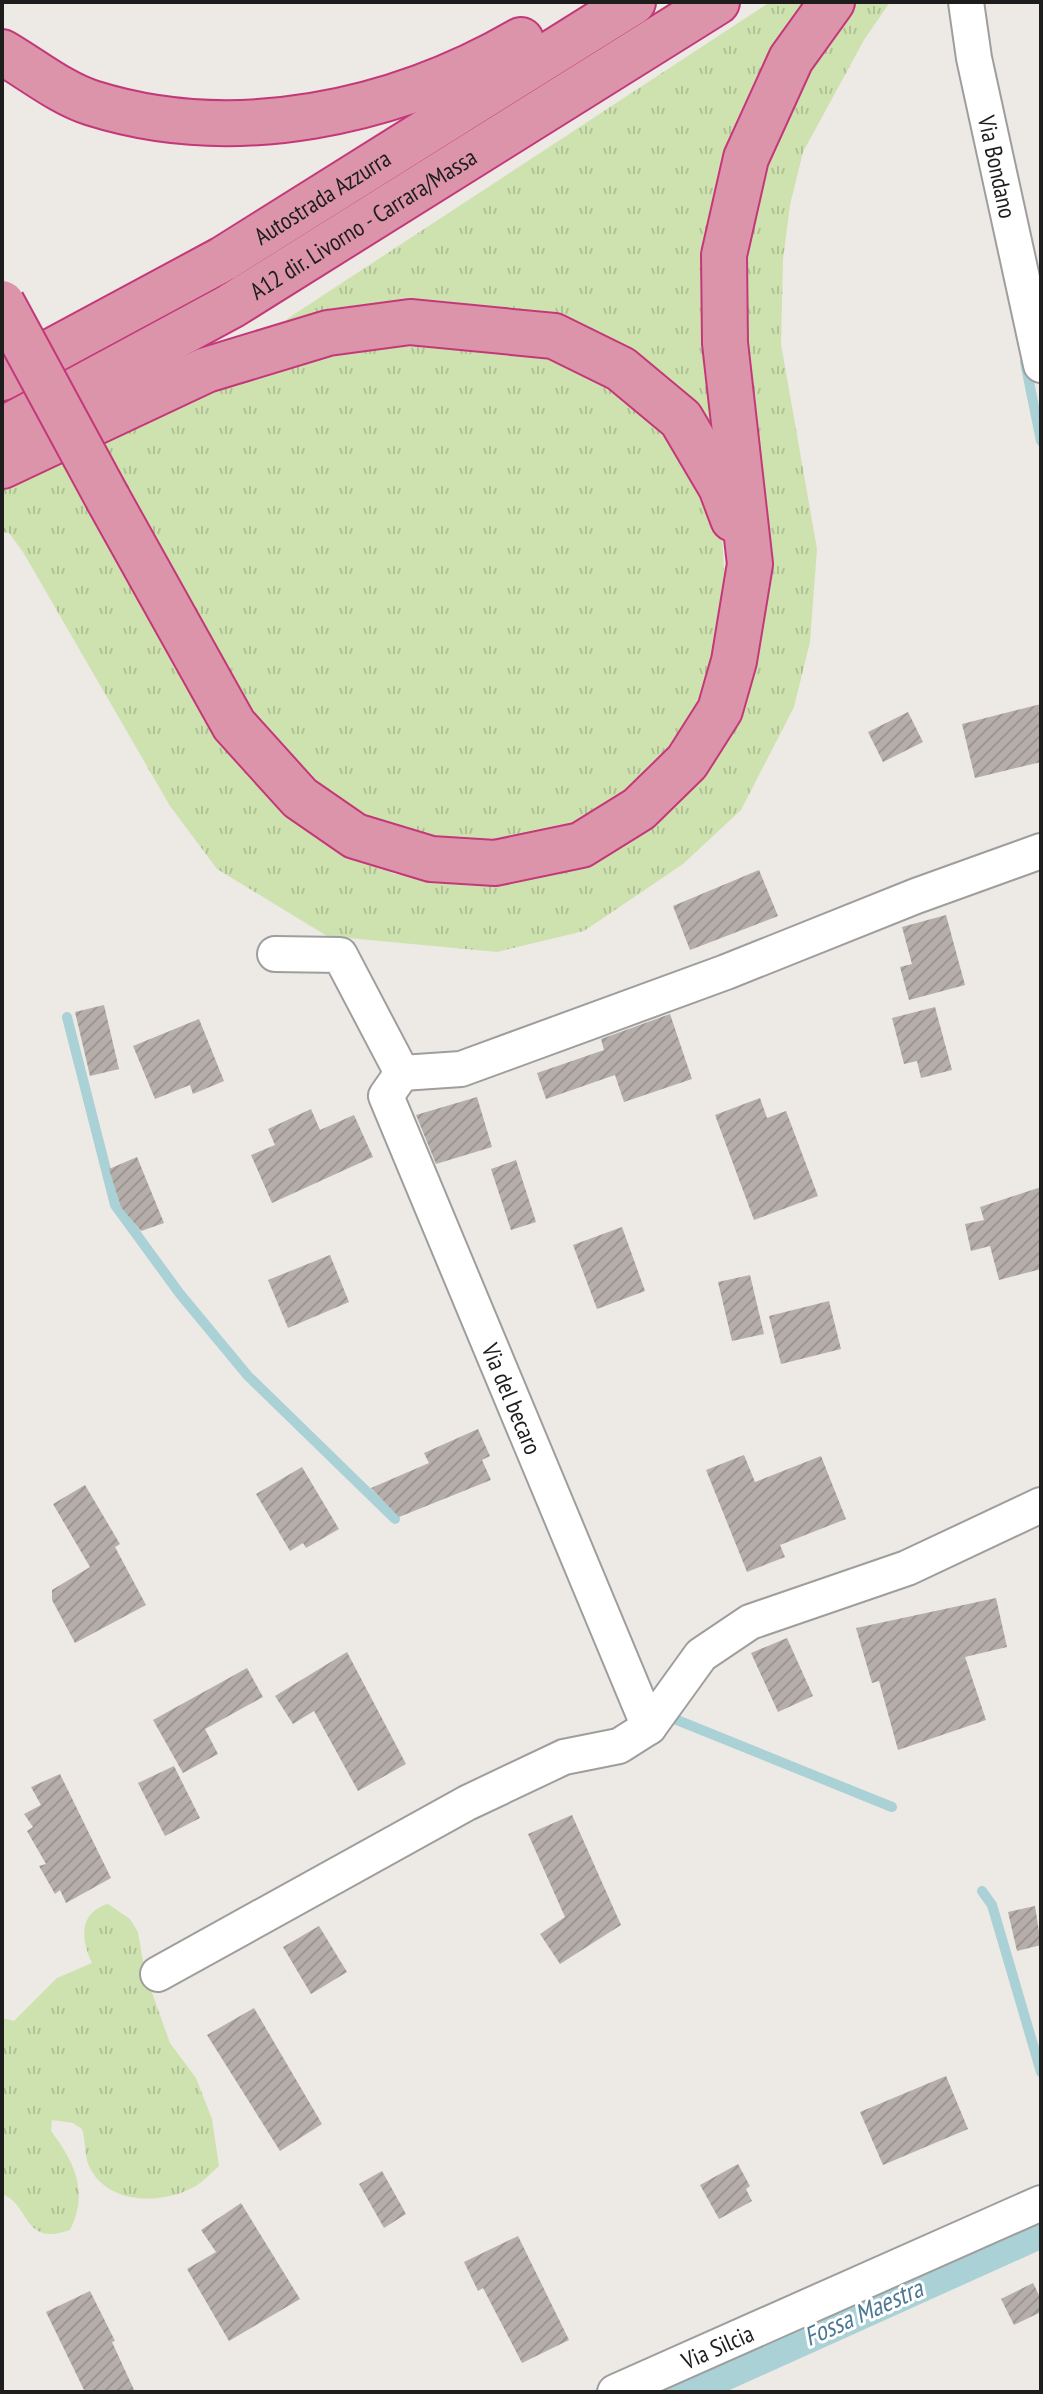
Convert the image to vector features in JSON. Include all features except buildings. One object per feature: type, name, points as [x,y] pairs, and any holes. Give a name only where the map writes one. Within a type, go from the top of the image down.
[{"type":"highway","points":[[2,52],[90,103],[104,106],[201,125],[323,116],[473,67],[585,2]]},
{"type":"highway","name":"Autostrada Azzurra","points":[[2,378],[223,259],[633,2]]},
{"type":"highway","name":"A12 dir. Livorno - Carrara/Massa","points":[[2,430],[231,306],[717,2]]},
{"type":"highway","points":[[2,303],[234,725],[300,798],[355,836],[431,859],[495,863],[581,845],[639,809],[687,762],[720,710],[734,661],[750,564],[725,343],[724,255],[746,158],[791,59],[832,2]]},
{"type":"highway","points":[[2,466],[206,370],[328,333],[410,322],[554,336],[621,369],[681,419],[721,487],[750,564]]},
{"type":"street","name":"Via Bondano","points":[[966,2],[974,58],[1038,331],[1041,365]]},
{"type":"street","points":[[275,954],[340,955],[402,1073],[461,1069],[726,972],[916,896],[1041,851]]},
{"type":"street","name":"Via del becaro","points":[[402,1073],[386,1096],[649,1727]]},
{"type":"street","points":[[158,1974],[467,1803],[564,1757],[619,1746],[649,1727],[701,1655],[750,1622],[907,1568],[1041,1505]]},
{"type":"street","name":"Via Silcia","points":[[615,2392],[1041,2203]]},
{"type":"green space","points":[[770,2],[813,2],[749,118],[722,443],[562,323],[496,306],[407,306],[286,324],[287,319]]},
{"type":"green space","points":[[845,2],[890,2],[864,40],[803,152],[790,205],[783,260],[781,344],[817,549],[810,642],[794,707],[741,810],[683,864],[584,931],[497,952],[327,936],[217,869],[170,806],[23,552],[9,533],[2,532],[2,480],[58,451],[270,796],[312,833],[394,874],[458,882],[508,879],[726,738],[742,391],[744,244],[779,116]]},
{"type":"green space","points":[[424,333],[558,352],[672,428],[722,535],[727,615],[714,678],[691,721],[653,771],[615,805],[558,832],[493,848],[379,827],[328,801],[252,720],[99,437],[232,373]]},
{"type":"green space","points":[[108,1904],[130,1919],[138,1932],[145,1973],[170,2043],[196,2078],[212,2119],[219,2166],[197,2185],[181,2193],[151,2199],[121,2195],[97,2179],[89,2166],[82,2129],[73,2123],[52,2120],[51,2131],[77,2178],[78,2203],[70,2230],[43,2233],[35,2229],[11,2199],[2,2194],[2,2018],[14,2021],[57,1978],[92,1963],[84,1937],[85,1928],[91,1914]]},
{"type":"waterway","points":[[1025,362],[1041,441]]},
{"type":"waterway","points":[[67,1017],[115,1205],[180,1294],[248,1376],[395,1519]]},
{"type":"waterway","points":[[672,1718],[892,1807]]},
{"type":"waterway","points":[[982,1891],[992,1905],[1041,2072]]},
{"type":"waterway","name":"Fossa Maestra","points":[[684,2392],[1041,2231]]}]
